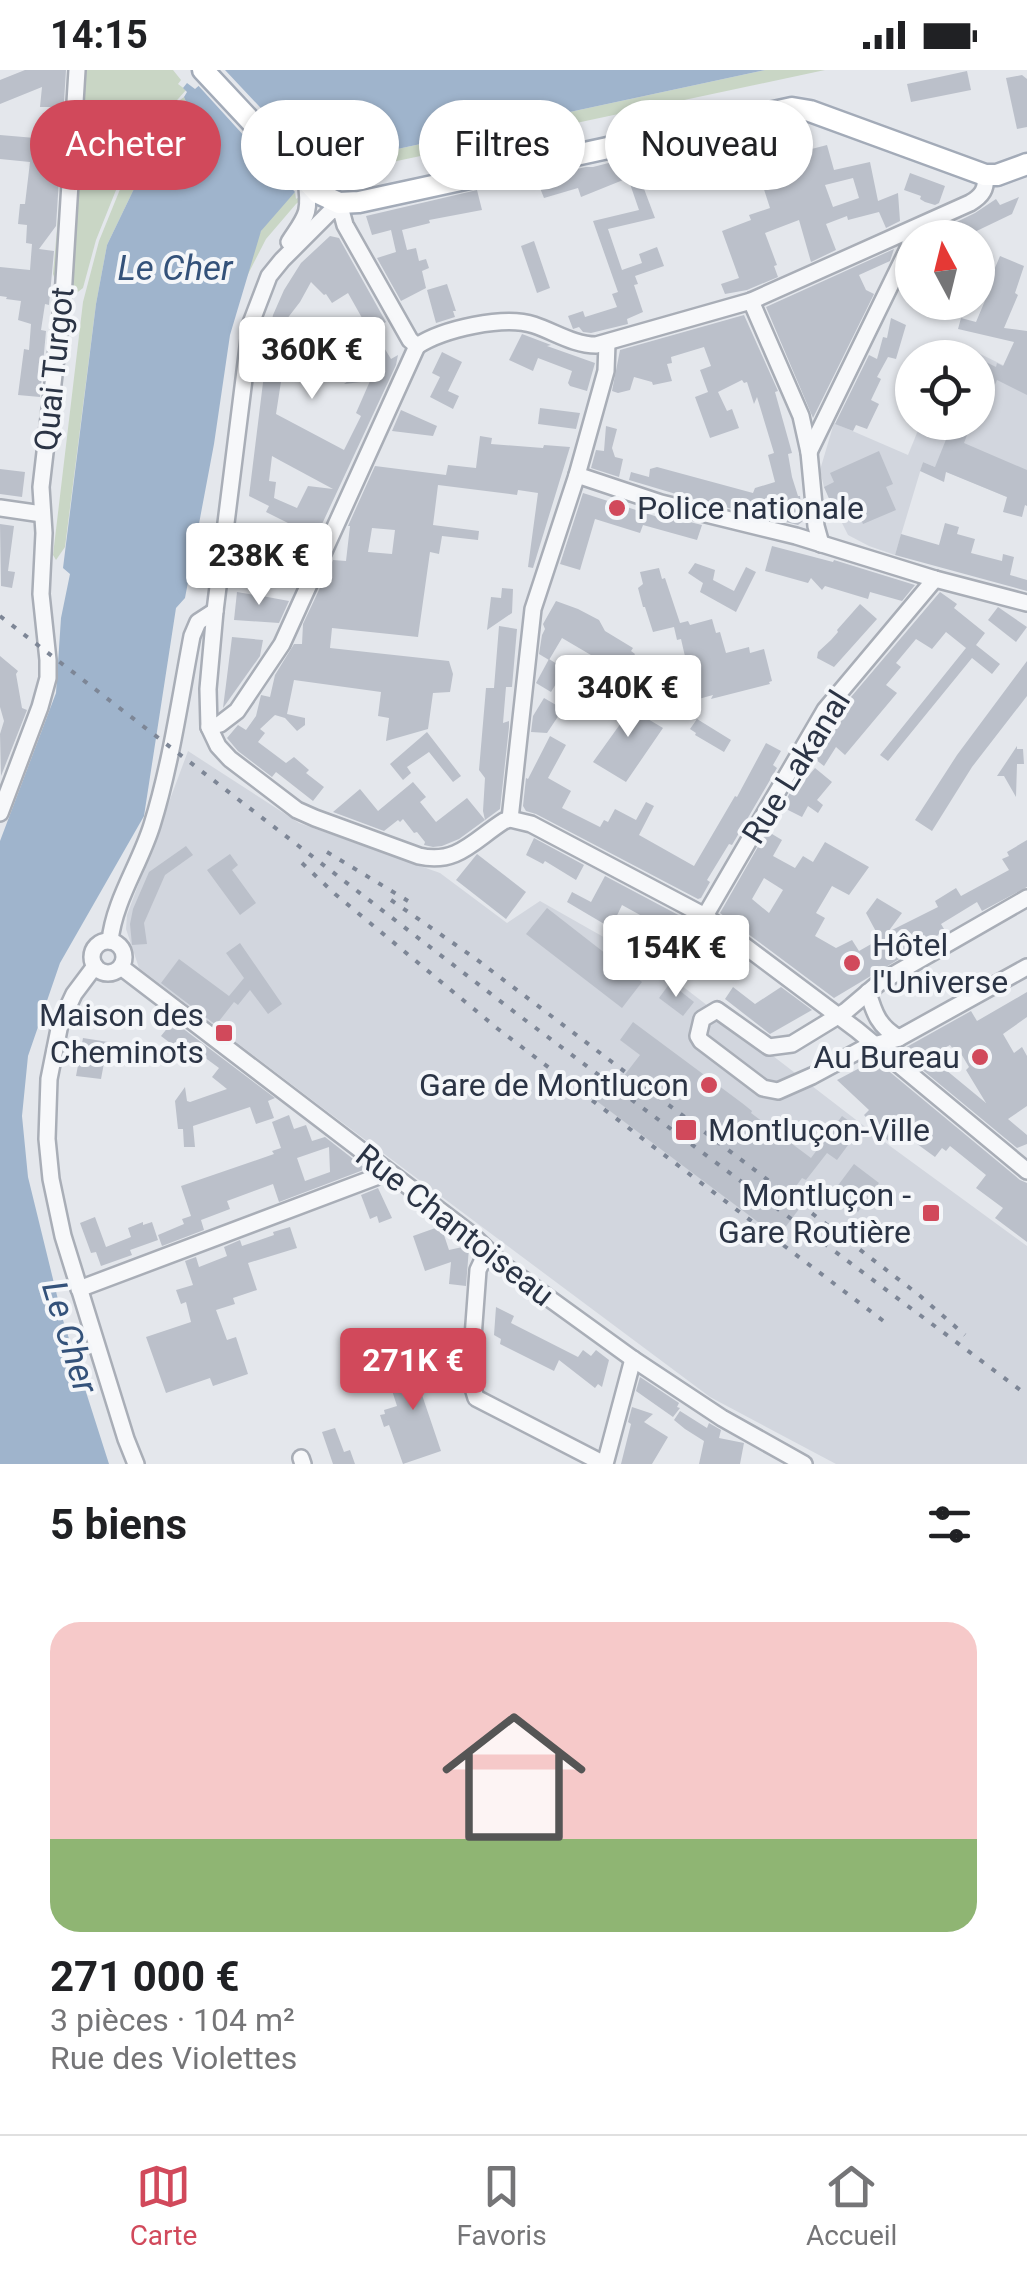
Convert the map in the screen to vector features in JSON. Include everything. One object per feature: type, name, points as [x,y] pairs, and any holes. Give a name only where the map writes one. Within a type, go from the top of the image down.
[{"type":"main road","points":[[203,71],[241,113]]},
{"type":"main road","points":[[311,190],[339,204],[359,202],[792,108],[810,111],[984,175],[997,175],[1027,164]]},
{"type":"street","name":"Quai Turgot","points":[[0,813],[48,678],[41,594],[42,487],[63,298],[78,72]]},
{"type":"street","points":[[933,220],[980,197],[986,183],[984,175]]},
{"type":"street","points":[[282,260],[306,218],[311,190]]},
{"type":"street","points":[[417,346],[345,225],[339,204],[282,260],[265,285],[252,323],[214,610],[209,727],[218,746],[305,815],[428,858],[454,855],[510,819],[531,824],[705,916],[838,1016],[1027,1171]]},
{"type":"street","points":[[209,727],[237,711],[282,644],[417,346],[449,332],[504,322],[521,322],[580,344],[607,342],[751,301],[895,237]]},
{"type":"street","points":[[809,452],[895,277]]},
{"type":"street","points":[[751,301],[801,416],[809,452],[816,526],[822,544]]},
{"type":"street","points":[[510,819],[533,609],[577,475],[606,370],[607,342]]},
{"type":"street","points":[[577,475],[660,502],[1027,603]]},
{"type":"street","points":[[0,508],[42,514]]},
{"type":"street","name":"Rue Lakanal","points":[[705,916],[825,710],[935,579]]},
{"type":"street","points":[[110,941],[116,914],[158,803],[192,636],[198,622],[214,610]]},
{"type":"street","points":[[1027,898],[879,982],[838,1016],[792,1044],[770,1047],[717,1010],[702,1018],[698,1036],[763,1088],[778,1092],[864,1048],[899,1038],[1027,966]]},
{"type":"street","points":[[95,966],[107,973],[120,967],[124,953],[119,945],[110,941],[100,943],[94,951],[95,966],[74,994],[60,1024],[49,1079],[47,1139],[63,1236],[136,1464]]},
{"type":"street","name":"Rue Chantoiseau","points":[[120,967],[472,1235],[503,1265],[722,1418],[804,1464]]},
{"type":"street","points":[[868,992],[880,1024],[899,1038]]},
{"type":"street","points":[[79,1289],[376,1177],[384,1170]]},
{"type":"street","points":[[487,1250],[478,1270],[471,1360],[470,1378],[476,1398],[604,1464],[633,1359]]},
{"type":"shaded area","points":[[995,361],[1027,377],[1026,505],[923,462],[895,555],[848,535],[824,487],[820,470],[834,423],[908,455],[914,440],[995,440]]},
{"type":"shaded area","points":[[188,751],[299,823],[440,873],[507,923],[540,901],[660,969],[1027,1246],[1027,1464],[836,1464],[710,1397],[139,968],[126,929],[127,915]]},
{"type":"green space","points":[[79,70],[173,70],[181,80],[178,84],[186,90],[177,100],[68,100]]},
{"type":"green space","points":[[765,70],[825,70],[684,100],[625,100]]},
{"type":"green space","points":[[605,104],[605,117],[585,121],[585,109]]},
{"type":"green space","points":[[419,144],[419,156],[399,161],[399,149]]},
{"type":"green space","points":[[60,190],[116,190],[83,288],[74,295],[60,293],[53,274]]},
{"type":"green space","points":[[120,190],[133,190],[107,245],[65,547],[56,560],[53,555],[83,302],[99,241]]},
{"type":"green space","points":[[313,190],[266,239],[245,280],[260,233],[294,193]]},
{"type":"water","name":"Le Cher","points":[[217,70],[765,70],[625,100],[605,100],[605,104],[585,109],[585,100],[419,100],[419,144],[399,149],[399,100],[241,100],[241,190],[297,190],[261,231],[230,335],[185,598],[176,608],[144,816],[60,963],[28,1056],[22,1116],[28,1177],[63,1320],[109,1464],[0,1464],[0,841],[56,693],[61,618],[70,574],[63,568],[107,245],[133,190],[221,190],[221,100],[185,100],[187,92],[183,88],[187,83],[195,89]]},
{"type":"pier","points":[[209,70],[225,70],[253,100],[241,100],[241,133],[221,111],[221,100],[211,100],[195,82]]},
{"type":"building","points":[[25,70],[66,70],[64,100],[41,100],[42,87],[0,104],[0,80]]},
{"type":"building","points":[[967,71],[971,90],[911,102],[907,84]]},
{"type":"building","points":[[1022,75],[1027,79],[1027,127],[1017,129],[1006,78]]},
{"type":"building","points":[[0,135],[30,138],[30,162],[0,159]]},
{"type":"building","points":[[827,145],[834,170],[870,162],[878,201],[898,193],[900,220],[886,228],[879,212],[848,220],[847,216],[826,224],[836,250],[811,262],[799,220],[765,233],[778,277],[725,294],[721,284],[739,278],[722,231],[770,208],[764,190],[813,190],[813,149]],"holes":[[[853,178],[859,198],[833,207],[825,185]]]},
{"type":"building","points":[[30,162],[30,190],[58,190],[56,226],[39,249],[54,251],[49,305],[45,304],[41,330],[46,331],[40,397],[18,395],[31,324],[18,320],[21,301],[0,296],[0,267],[30,270],[32,244],[26,243],[27,225],[18,224],[20,204],[25,204]]},
{"type":"building","points":[[605,164],[605,187],[581,197],[579,190],[585,190],[585,167]]},
{"type":"building","points":[[910,173],[945,186],[939,203],[925,202],[921,196],[904,190]]},
{"type":"building","points":[[477,190],[482,210],[429,220],[430,223],[402,230],[407,250],[416,248],[419,261],[426,259],[429,268],[422,271],[426,288],[401,301],[377,258],[396,252],[391,230],[372,235],[366,216]]},
{"type":"building","points":[[541,190],[571,190],[544,198]]},
{"type":"building","points":[[632,190],[644,190],[655,218],[608,229],[622,270],[642,263],[639,254],[657,247],[664,266],[635,276],[643,312],[627,319],[628,324],[591,333],[579,327],[573,329],[568,316],[583,311],[585,317],[617,307],[612,294],[618,292],[593,221],[639,210]]},
{"type":"building","points":[[1019,197],[1012,214],[995,222],[961,220],[996,199],[1000,205]]},
{"type":"building","points":[[330,236],[339,238],[386,322],[377,327],[374,321],[366,325],[348,293],[332,303],[311,282],[283,324],[289,330],[276,414],[344,450],[361,416],[356,413],[370,381],[344,384],[373,363],[365,350],[380,341],[391,359],[398,355],[316,537],[266,512],[269,506],[249,496],[273,315],[301,263]],"holes":[[[272,456],[333,489],[308,486],[297,508],[274,498],[276,482],[269,481]]]},
{"type":"building","points":[[534,241],[550,288],[537,293],[521,246]]},
{"type":"building","points":[[894,249],[890,261],[859,275],[866,290],[874,294],[813,418],[766,307]]},
{"type":"building","points":[[1000,256],[1024,266],[1015,293],[1018,295],[1004,328],[1027,331],[1027,395],[997,380],[995,385],[995,366],[997,363],[1003,366],[1014,342],[958,329],[960,320],[995,320],[995,268]]},
{"type":"building","points":[[447,284],[455,317],[436,323],[427,290]]},
{"type":"building","points":[[744,315],[778,391],[775,392],[792,453],[788,454],[792,477],[800,496],[803,521],[798,525],[629,480],[631,472],[649,477],[650,469],[657,467],[753,493],[755,488],[775,482],[768,455],[774,453],[757,397],[754,404],[747,382],[742,380],[718,392],[727,411],[732,409],[739,428],[710,438],[695,397],[708,392],[700,370],[711,366],[704,347],[671,357],[672,363],[667,364],[672,381],[653,385],[634,377],[630,390],[612,391],[620,350]]},
{"type":"building","points":[[891,318],[906,325],[902,340],[895,340],[895,359],[888,357],[877,377],[881,379],[871,400],[879,404],[867,429],[856,425],[853,431],[835,424],[869,355],[877,359],[883,337],[887,338]]},
{"type":"building","points":[[522,334],[595,363],[587,391],[570,386],[572,371],[538,358],[533,371],[509,360]]},
{"type":"building","points":[[442,352],[462,362],[448,391],[459,396],[453,409],[430,397],[440,377],[432,373]]},
{"type":"building","points":[[540,408],[580,413],[576,429],[538,424]]},
{"type":"building","points":[[401,410],[437,426],[433,436],[392,431]]},
{"type":"building","points":[[606,426],[617,429],[612,448],[615,457],[623,459],[619,477],[591,468],[596,450],[604,451]]},
{"type":"building","points":[[480,436],[492,438],[491,444],[570,447],[533,568],[528,567],[538,493],[518,490],[517,495],[438,485],[433,525],[479,531],[478,540],[442,536],[439,554],[430,552],[418,637],[332,628],[330,648],[449,661],[453,674],[450,692],[433,693],[428,729],[386,741],[389,718],[378,716],[381,692],[294,680],[287,714],[305,718],[305,725],[297,731],[285,718],[275,715],[260,729],[265,733],[258,742],[286,763],[294,757],[309,770],[306,773],[324,787],[313,801],[276,772],[272,777],[227,738],[238,725],[246,730],[256,716],[261,695],[270,697],[275,675],[294,644],[302,644],[303,624],[333,560],[346,561],[348,526],[375,466],[446,475],[448,465],[476,468]],"holes":[[[372,528],[395,530],[392,554],[368,552]]]},
{"type":"building","points":[[946,440],[965,440],[964,443],[1027,470],[1027,506],[1022,517],[1003,512],[1007,497],[946,472],[944,482],[920,471],[923,462],[935,467]]},
{"type":"building","points":[[879,451],[893,484],[886,487],[896,510],[863,524],[858,512],[846,517],[841,506],[834,510],[824,487],[834,482],[830,473]]},
{"type":"building","points":[[0,469],[25,472],[22,497],[0,494]]},
{"type":"building","points":[[583,493],[661,518],[662,515],[702,525],[697,540],[643,525],[640,533],[595,519],[580,570],[560,564]]},
{"type":"building","points":[[945,523],[959,527],[957,534],[975,539],[971,553],[1002,561],[1003,554],[1014,557],[1010,575],[1027,580],[1027,591],[895,555],[901,534],[939,545]]},
{"type":"building","points":[[0,524],[14,526],[8,571],[15,572],[12,588],[1,586]]},
{"type":"building","points":[[262,531],[290,534],[288,558],[274,557],[272,572],[258,570]]},
{"type":"building","points":[[772,546],[915,585],[902,601],[870,592],[868,599],[825,586],[822,590],[811,578],[808,583],[765,571]]},
{"type":"building","points":[[695,563],[715,570],[713,580],[734,591],[746,567],[756,572],[736,612],[700,592],[703,583],[688,573]]},
{"type":"building","points":[[659,568],[680,623],[688,621],[690,625],[712,619],[726,653],[749,647],[750,653],[764,649],[770,684],[695,700],[681,639],[677,640],[674,627],[653,632],[643,607],[638,588],[643,584],[640,572]]},
{"type":"building","points":[[502,588],[513,589],[512,613],[487,630],[491,597],[501,598]]},
{"type":"building","points":[[237,592],[289,601],[279,623],[234,620]]},
{"type":"building","points":[[940,592],[985,633],[976,645],[1000,664],[992,674],[972,658],[888,761],[880,755],[966,648],[946,632],[932,649],[916,639],[896,663],[901,667],[886,685],[897,693],[845,755],[836,747],[824,766],[811,756],[834,717]]},
{"type":"building","points":[[556,601],[599,620],[605,631],[633,648],[635,654],[627,668],[618,662],[609,678],[596,671],[596,658],[562,638],[549,660],[539,654],[543,624]]},
{"type":"building","points":[[860,604],[877,619],[834,667],[817,658],[818,652]]},
{"type":"building","points":[[998,607],[1027,627],[1016,642],[988,620]]},
{"type":"building","points":[[499,626],[517,629],[512,687],[506,687],[503,723],[509,721],[509,727],[500,809],[485,820],[485,778],[479,770],[486,688],[494,688]]},
{"type":"building","points":[[232,637],[263,640],[260,656],[223,708]]},
{"type":"building","points":[[0,656],[18,671],[22,708],[27,710],[1,776],[0,734],[4,721],[0,707]]},
{"type":"building","points":[[549,659],[565,669],[551,692],[536,683]]},
{"type":"building","points":[[1027,661],[1027,696],[972,767],[932,831],[915,820],[957,755]]},
{"type":"building","points":[[631,682],[642,688],[631,709],[620,702]]},
{"type":"building","points":[[544,698],[563,709],[547,733],[531,732],[533,716]]},
{"type":"building","points":[[631,709],[663,728],[626,782],[593,762]]},
{"type":"building","points":[[697,719],[731,740],[724,752],[690,729]]},
{"type":"building","points":[[427,732],[461,776],[453,782],[429,752],[407,767],[411,773],[403,780],[390,764]]},
{"type":"building","points":[[550,736],[566,745],[548,778],[571,791],[562,808],[600,827],[615,809],[636,820],[646,802],[654,806],[639,835],[694,866],[766,743],[781,751],[773,765],[777,768],[698,899],[526,811],[526,778]]},
{"type":"building","points":[[1017,746],[1023,749],[1024,764],[1017,764],[1016,797],[1004,776],[997,776]]},
{"type":"building","points":[[815,768],[832,782],[817,800],[823,805],[818,813],[808,806],[802,817],[782,807],[796,782],[800,786]]},
{"type":"building","points":[[413,782],[426,797],[420,802],[436,822],[467,798],[485,820],[459,839],[433,847],[424,845],[403,819],[384,831],[333,812],[360,789],[378,811]]},
{"type":"building","points":[[767,831],[782,840],[773,856],[795,868],[803,856],[813,862],[825,842],[869,867],[849,895],[832,886],[816,913],[825,918],[815,936],[836,948],[852,940],[859,951],[880,939],[866,913],[877,898],[902,913],[888,932],[938,907],[935,901],[956,888],[961,896],[1009,870],[1002,859],[1027,840],[1027,887],[982,911],[977,902],[941,924],[944,929],[936,937],[834,998],[720,913]],"holes":[[[764,878],[783,890],[769,913],[752,899]]]},
{"type":"building","points":[[534,838],[584,865],[576,880],[545,861],[543,864],[526,855]]},
{"type":"building","points":[[186,846],[193,855],[165,875],[144,923],[147,944],[132,945],[133,909],[149,872]]},
{"type":"building","points":[[230,854],[238,865],[232,870],[256,903],[240,915],[207,870]]},
{"type":"building","points":[[477,854],[526,892],[506,919],[456,880]]},
{"type":"building","points":[[605,876],[699,926],[737,954],[728,965],[701,951],[690,974],[667,960],[680,937],[622,905],[611,928],[567,902],[572,892],[591,902]]},
{"type":"building","points":[[547,908],[642,982],[622,1008],[526,934]]},
{"type":"building","points":[[240,943],[282,1004],[268,1014],[250,990],[238,1005],[234,1002],[216,1025],[161,983],[179,959],[229,996],[244,978],[226,953]]},
{"type":"building","points":[[670,983],[694,1002],[683,1016],[659,998]]},
{"type":"building","points":[[733,987],[755,1004],[781,987],[812,1010],[770,1034],[725,999]]},
{"type":"building","points":[[1027,992],[1027,1017],[1003,1034],[1014,1053],[1022,1047],[1027,1056],[1027,1106],[1008,1119],[1027,1135],[1027,1144],[1017,1148],[902,1053],[971,1011],[977,1021]],"holes":[[[950,1045],[953,1049],[957,1047],[986,1103],[929,1056]]]},
{"type":"building","points":[[173,1021],[275,1098],[268,1101],[274,1118],[256,1124],[250,1107],[193,1126],[195,1147],[184,1147],[175,1101],[185,1087],[190,1102],[227,1089],[212,1077],[219,1068],[200,1054],[196,1059],[161,1036]]},
{"type":"building","points":[[633,1022],[811,1158],[842,1116],[860,1129],[837,1160],[827,1153],[806,1180],[802,1178],[786,1200],[799,1209],[778,1237],[594,1099],[615,1071],[623,1077],[640,1055],[620,1040]]},
{"type":"building","points":[[83,1038],[108,1042],[101,1079],[76,1076]]},
{"type":"building","points":[[871,1062],[879,1063],[1027,1183],[1027,1242],[995,1218],[1003,1208],[976,1188],[986,1175],[950,1146],[946,1151],[942,1148],[935,1157],[902,1133],[891,1144],[864,1115],[869,1110],[837,1080]]},
{"type":"building","points":[[289,1115],[294,1129],[306,1125],[312,1141],[325,1137],[366,1169],[279,1202],[273,1184],[227,1201],[230,1209],[201,1220],[204,1230],[162,1246],[158,1235],[184,1224],[182,1219],[191,1216],[181,1186],[274,1154],[272,1151],[281,1148],[272,1122]],"holes":[[[329,1147],[330,1172],[305,1181],[297,1158]]]},
{"type":"building","points":[[854,1164],[879,1183],[858,1212],[833,1192]]},
{"type":"building","points":[[378,1188],[392,1218],[379,1223],[377,1216],[370,1219],[361,1195]]},
{"type":"building","points":[[95,1217],[106,1247],[131,1237],[128,1228],[143,1222],[152,1222],[158,1240],[101,1266],[96,1252],[91,1253],[80,1223]]},
{"type":"building","points":[[441,1226],[449,1250],[469,1248],[466,1286],[449,1284],[451,1262],[425,1271],[413,1236]]},
{"type":"building","points":[[290,1227],[297,1248],[248,1263],[257,1290],[233,1298],[235,1304],[216,1310],[227,1340],[236,1337],[248,1374],[213,1386],[210,1378],[166,1393],[146,1337],[191,1322],[186,1302],[181,1304],[176,1290],[193,1285],[185,1261],[196,1257],[199,1267],[227,1256],[224,1247],[240,1240],[242,1246]]},
{"type":"building","points":[[496,1307],[514,1316],[511,1323],[578,1357],[583,1350],[591,1356],[596,1350],[609,1360],[602,1387],[598,1384],[595,1388],[559,1360],[554,1371],[500,1344],[501,1339],[494,1335]]},
{"type":"building","points":[[439,1360],[446,1380],[420,1389],[441,1451],[403,1464],[389,1425],[384,1427],[380,1415],[397,1406],[388,1378]]},
{"type":"building","points":[[640,1377],[679,1403],[673,1417],[636,1391]]},
{"type":"building","points":[[632,1407],[653,1414],[644,1422],[668,1437],[652,1464],[621,1464]]},
{"type":"building","points":[[680,1411],[707,1428],[709,1423],[721,1430],[719,1438],[744,1443],[740,1464],[699,1464],[704,1441],[674,1420]]},
{"type":"building","points":[[335,1428],[344,1452],[350,1450],[355,1464],[333,1464],[322,1432]]},
{"type":"railway","points":[[0,616],[517,1014],[1027,1395]]},
{"type":"railway","points":[[327,852],[408,901]]},
{"type":"railway","points":[[302,863],[498,1029],[890,1326]]},
{"type":"railway","points":[[391,900],[476,959],[859,1249],[965,1335]]},
{"type":"place","name":"Police nationale","points":[[617,508]]},
{"type":"place","name":"Hôtel l'Universe","points":[[852,963]]},
{"type":"place","name":"Maison des Cheminots","points":[[224,1033]]},
{"type":"place","name":"Au Bureau","points":[[980,1057]]},
{"type":"place","name":"Gare de Montlucon","points":[[709,1085]]},
{"type":"place","name":"Montluçon-Ville","points":[[686,1130]]},
{"type":"place","name":"Montluçon - Gare Routière","points":[[931,1213]]}]
